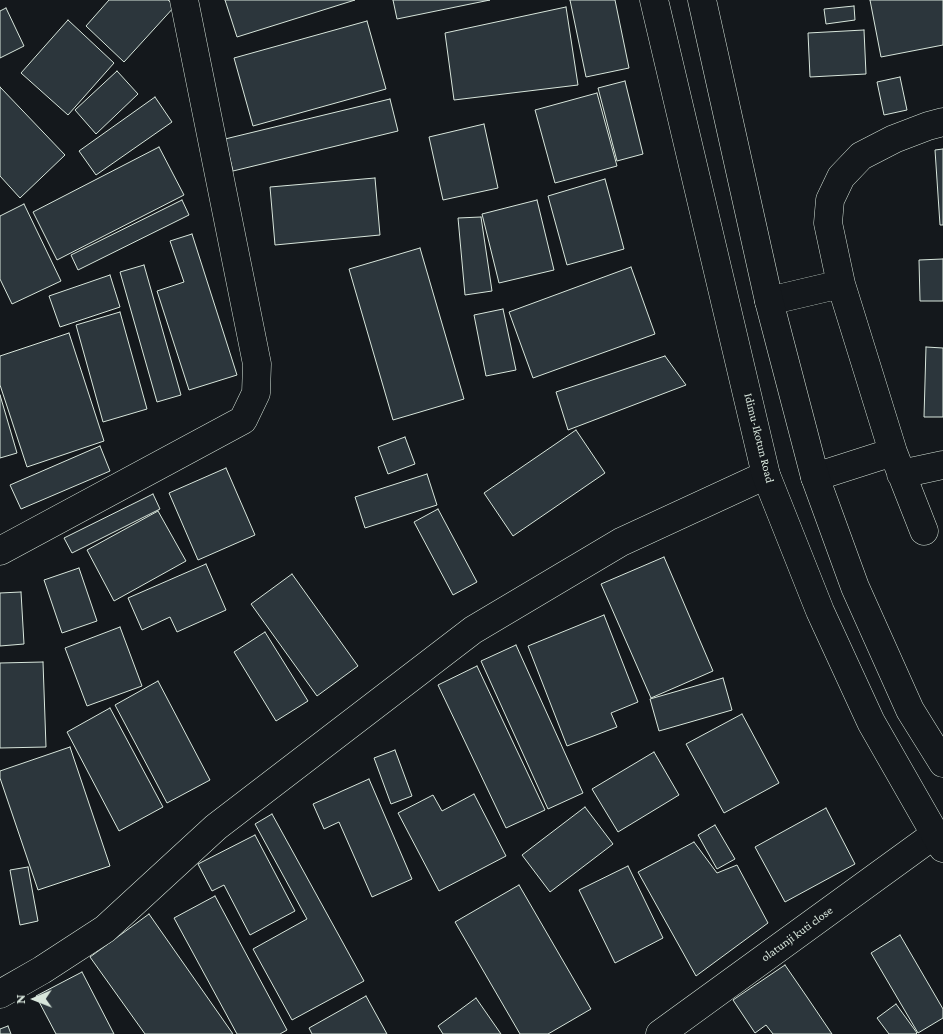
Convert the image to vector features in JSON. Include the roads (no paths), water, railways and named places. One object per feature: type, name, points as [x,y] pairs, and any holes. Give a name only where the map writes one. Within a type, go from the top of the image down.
[{"type":"street","points":[[0,551],[243,420],[256,393],[257,364],[184,0]]},
{"type":"street","name":"Idimu-Ikotun Road","points":[[654,0],[766,475],[820,611],[871,722],[939,841]]},
{"type":"street","points":[[702,0],[768,301],[814,477],[855,587],[906,701],[943,763]]},
{"type":"street","points":[[924,531],[897,463],[841,284],[828,223],[830,200],[842,177],[862,156],[894,139],[943,122]]},
{"type":"street","points":[[768,301],[841,284]]},
{"type":"street","points":[[814,477],[897,463],[943,465]]},
{"type":"street","points":[[0,994],[42,970],[105,929],[216,827],[473,630],[621,542],[766,475]]},
{"type":"street","name":"olatunji kuti close","points":[[660,1034],[939,841]]}]
